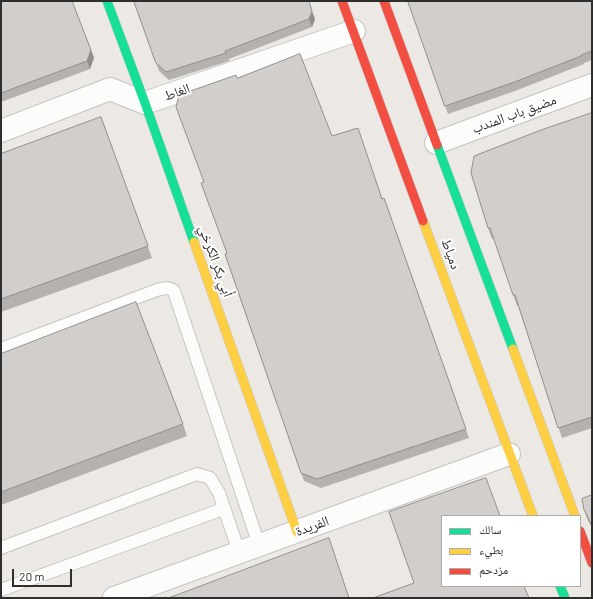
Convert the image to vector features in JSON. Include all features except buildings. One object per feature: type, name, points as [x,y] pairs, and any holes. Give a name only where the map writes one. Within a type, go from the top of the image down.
[{"type":"street","name":"أبي بكر الكرخي","points":[[107,1],[145,103],[297,532]]},
{"type":"street","name":"دمياط","points":[[342,1],[533,515]]},
{"type":"street","name":"دمياط","points":[[384,1],[575,515]]},
{"type":"street","name":"الغاط","points":[[1,130],[110,89],[145,103],[354,30]]},
{"type":"street","name":"مضيق باب المندب","points":[[436,142],[592,85]]},
{"type":"street","name":"الفريدة","points":[[114,598],[509,454]]},
{"type":"street","points":[[581,533],[592,563]]},
{"type":"street","points":[[560,587],[565,598]]},
{"type":"lane","points":[[1,349],[157,290],[164,288],[172,289],[174,291],[249,548]]},
{"type":"lane","points":[[1,548],[198,474],[210,478],[219,493],[223,509],[249,548]]},
{"type":"lane","points":[[1,590],[223,509]]},
{"type":"traffic: fast","points":[[107,1],[194,242]]},
{"type":"traffic: fast","points":[[437,145],[513,349]]},
{"type":"traffic: fast","points":[[560,587],[565,598]]},
{"type":"traffic: slow","points":[[423,221],[533,515]]},
{"type":"traffic: slow","points":[[194,242],[297,532]]},
{"type":"traffic: slow","points":[[513,349],[575,515]]},
{"type":"traffic: jam","points":[[342,1],[423,221]]},
{"type":"traffic: jam","points":[[384,1],[437,145]]},
{"type":"traffic: jam","points":[[581,534],[592,563]]}]
